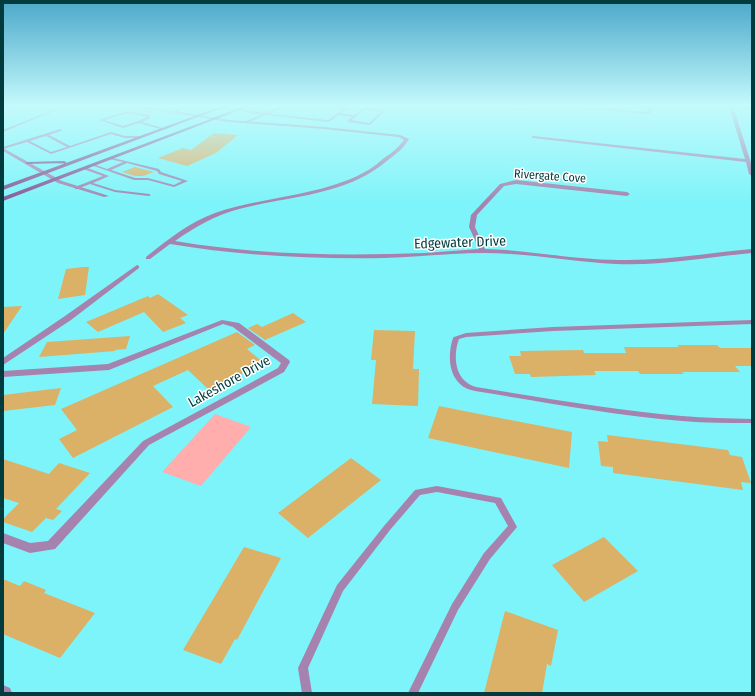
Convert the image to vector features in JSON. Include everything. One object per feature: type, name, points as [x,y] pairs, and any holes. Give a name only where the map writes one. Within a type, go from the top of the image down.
[{"type":"main road","points":[[3,188],[136,138]]},
{"type":"main road","points":[[3,199],[163,138]]},
{"type":"main road","points":[[27,164],[60,163],[86,157]]},
{"type":"street","points":[[148,258],[193,226],[216,215],[250,204],[316,191],[354,180],[378,167],[407,139],[406,138]]},
{"type":"street","points":[[546,138],[748,161]]},
{"type":"street","points":[[741,138],[752,174]]},
{"type":"street","points":[[3,148],[54,180],[106,196]]},
{"type":"street","name":"Rivergate Cove","points":[[483,251],[472,227],[474,215],[502,185],[516,182],[627,194]]},
{"type":"street","name":"Edgewater Drive","points":[[169,242],[220,250],[334,257],[418,255],[483,251],[523,252],[617,262],[654,261],[752,251]]},
{"type":"street","points":[[3,362],[68,318],[137,267]]},
{"type":"street","name":"Lakeshore Drive","points":[[3,374],[109,367],[222,322],[236,325],[286,362],[281,370],[146,443],[51,546],[30,548],[3,538]]},
{"type":"lane","points":[[3,148],[35,138]]},
{"type":"lane","points":[[53,138],[70,147]]},
{"type":"lane","points":[[27,141],[51,153],[95,138]]},
{"type":"lane","points":[[93,165],[135,179],[148,179],[174,186],[186,181],[160,173],[158,170],[137,164],[125,163],[110,158]]},
{"type":"lane","points":[[107,170],[125,163]]},
{"type":"lane","points":[[76,188],[107,176],[84,168]]},
{"type":"lane","points":[[148,179],[160,173]]},
{"type":"lane","points":[[90,183],[115,190],[149,195]]},
{"type":"lane","points":[[106,196],[115,190]]},
{"type":"lane","points":[[752,322],[553,329],[466,335],[456,338],[452,352],[454,367],[462,382],[475,390],[626,412],[713,422],[752,421]]},
{"type":"lane","points":[[307,693],[302,668],[340,588],[387,528],[418,492],[437,489],[498,500],[513,527],[487,556],[455,607],[413,693]]},
{"type":"shaded area","points":[[215,414],[251,427],[201,486],[162,472]]},
{"type":"building","points":[[207,138],[234,138],[216,153],[187,166],[158,158],[183,148],[191,150]]},
{"type":"building","points":[[135,167],[154,172],[143,176],[135,176],[122,172]]},
{"type":"building","points":[[89,267],[85,295],[58,299],[66,269]]},
{"type":"building","points":[[158,294],[188,315],[180,318],[186,323],[163,332],[144,312],[98,332],[86,322],[148,296],[150,298]]},
{"type":"building","points":[[22,306],[3,334],[3,307]]},
{"type":"building","points":[[293,313],[306,322],[265,340],[248,328],[257,324],[262,327]]},
{"type":"building","points":[[374,330],[415,331],[413,369],[419,369],[418,406],[372,404],[376,360],[371,360]]},
{"type":"building","points":[[237,332],[255,345],[247,349],[264,363],[209,390],[188,370],[153,386],[173,407],[73,458],[59,439],[77,430],[61,409]]},
{"type":"building","points":[[130,336],[126,349],[39,357],[47,342]]},
{"type":"building","points":[[677,345],[717,345],[720,348],[752,348],[752,366],[735,366],[740,372],[640,374],[638,371],[594,371],[596,375],[531,377],[530,374],[515,374],[509,356],[521,356],[520,351],[583,350],[584,353],[626,353],[624,347],[679,347]]},
{"type":"building","points":[[61,388],[55,405],[3,411],[3,395]]},
{"type":"building","points":[[439,406],[572,432],[569,468],[428,438]]},
{"type":"building","points":[[607,435],[728,450],[730,455],[742,457],[751,483],[741,482],[743,490],[613,473],[613,467],[601,466],[598,441],[608,442]]},
{"type":"building","points":[[351,458],[381,480],[308,538],[278,513]]},
{"type":"building","points":[[3,459],[49,474],[59,463],[90,473],[56,509],[62,511],[53,520],[46,518],[32,532],[3,522],[3,519],[19,503],[3,498]]},
{"type":"building","points":[[604,537],[638,571],[584,602],[552,565]]},
{"type":"building","points":[[244,547],[281,558],[237,640],[235,639],[221,664],[183,650]]},
{"type":"building","points":[[3,579],[20,586],[24,581],[46,590],[44,593],[95,613],[60,658],[3,634]]},
{"type":"building","points":[[505,611],[558,630],[551,666],[547,664],[542,693],[484,693]]}]
